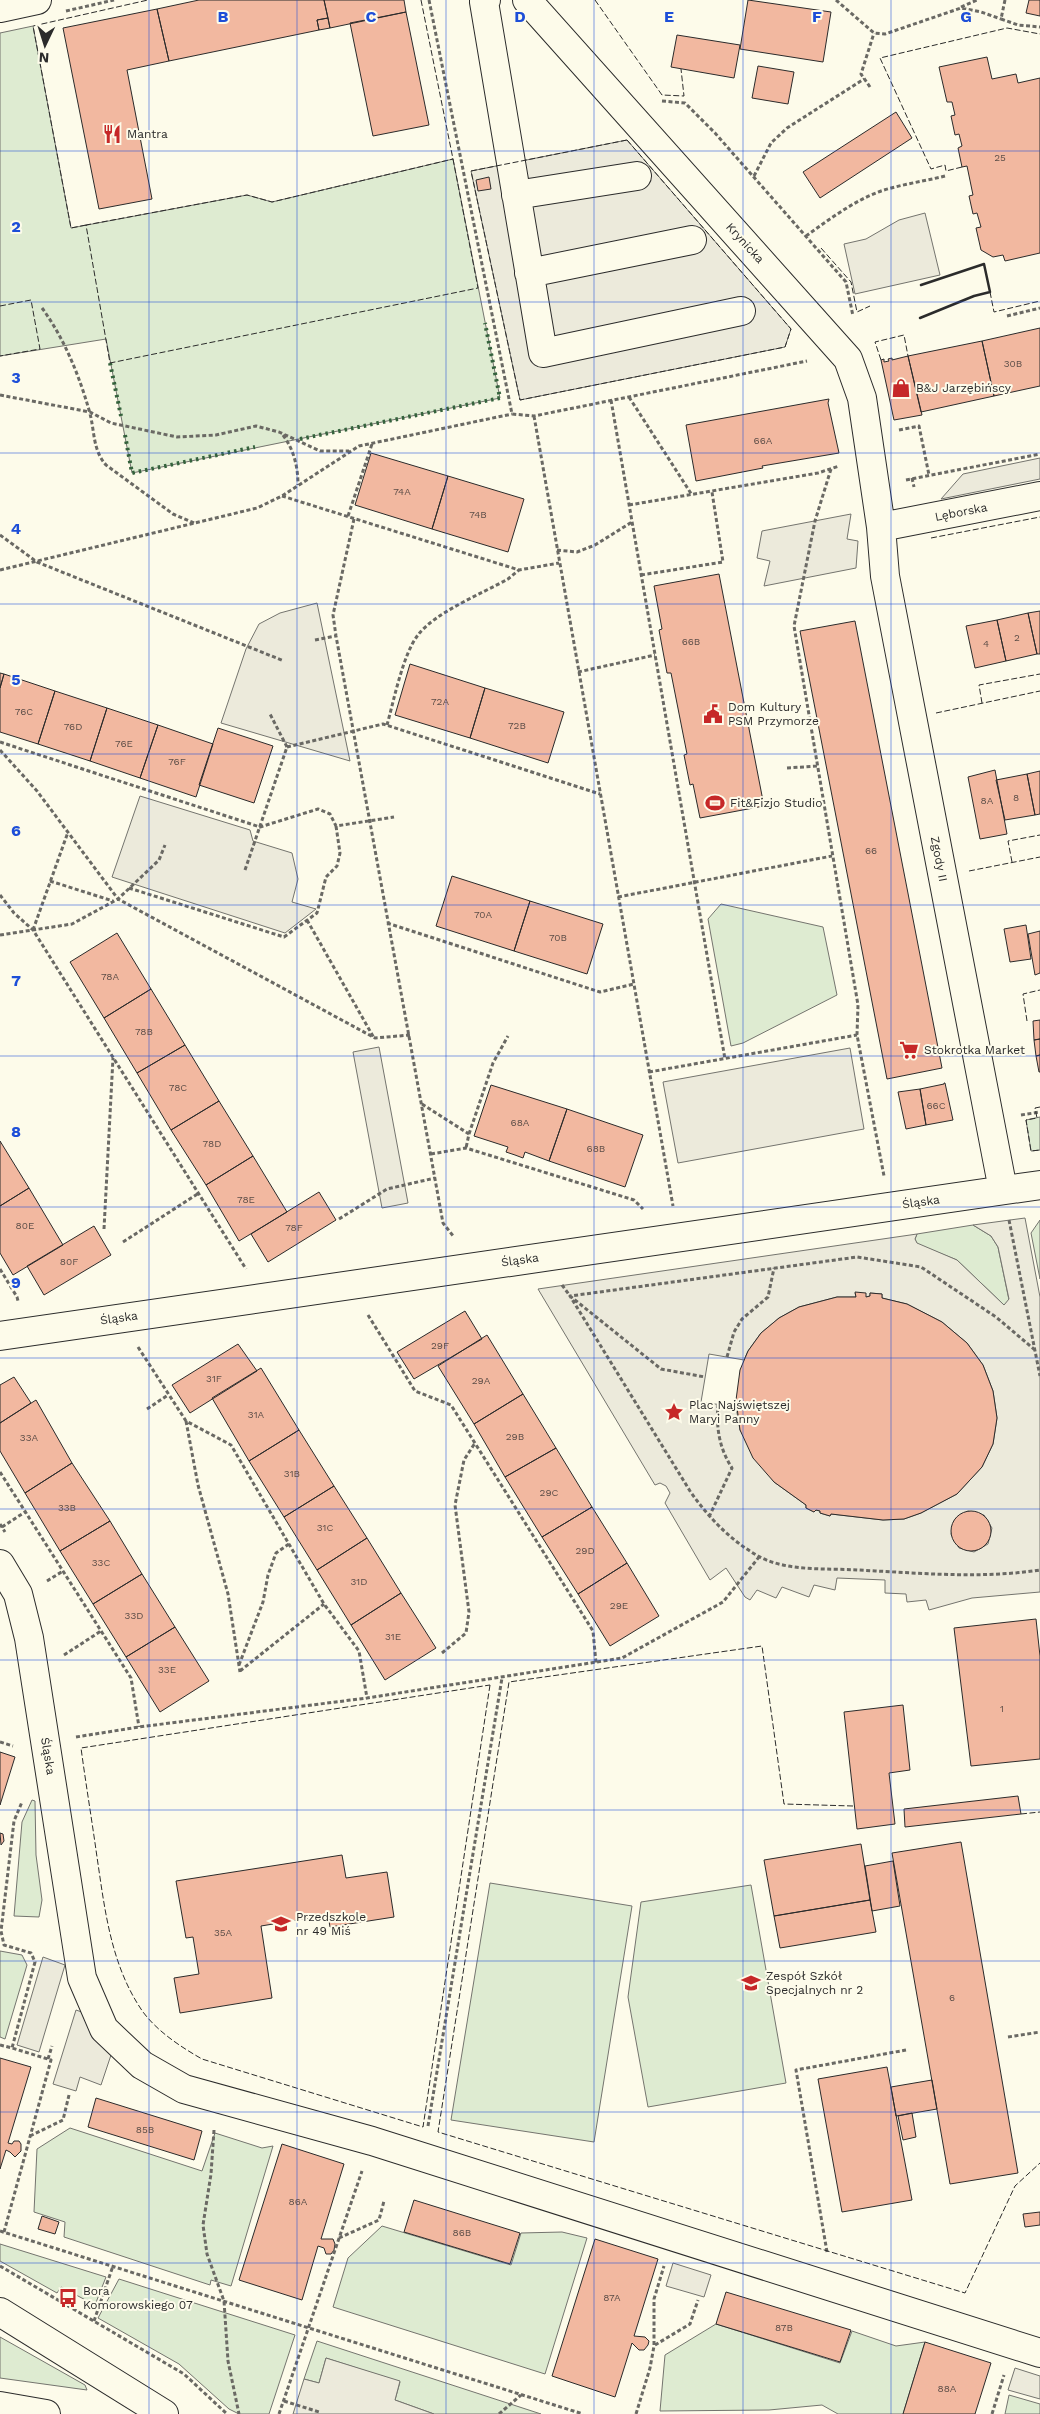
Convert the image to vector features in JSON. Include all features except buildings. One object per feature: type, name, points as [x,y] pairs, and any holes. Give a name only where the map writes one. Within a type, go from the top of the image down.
[{"type":"street","points":[[0,8],[37,0]]},
{"type":"street","points":[[486,0],[484,2],[543,352],[741,311]]},
{"type":"street","name":"Krynicka","points":[[527,0],[848,359],[862,398],[881,527]]},
{"type":"street","points":[[516,195],[637,176]]},
{"type":"street","points":[[529,273],[692,240]]},
{"type":"street","name":"Lęborska","points":[[881,527],[1040,496]]},
{"type":"street","name":"Zgody II","points":[[881,527],[885,576],[1006,1202]]},
{"type":"street","name":"Śląska","points":[[0,1336],[1006,1202],[1040,1185]]},
{"type":"street","name":"Śląska","points":[[0,1564],[18,1594],[29,1638],[82,1978],[104,2029],[142,2065],[184,2089],[372,2141],[1040,2353]]},
{"type":"street","points":[[0,2312],[164,2414]]},
{"type":"street","points":[[0,2406],[46,2414]]},
{"type":"path","points":[[429,0],[512,414]]},
{"type":"path","points":[[836,0],[874,33],[885,34],[960,8],[977,0]]},
{"type":"path","points":[[1001,19],[1005,0]]},
{"type":"path","points":[[960,8],[981,12],[1018,25],[1040,27]]},
{"type":"path","points":[[870,87],[861,74],[874,33]]},
{"type":"path","points":[[754,176],[771,143],[782,133],[864,79]]},
{"type":"path","points":[[806,236],[837,214],[871,195],[945,176]]},
{"type":"path","points":[[42,308],[57,329],[90,412],[93,436],[100,458],[173,514],[194,524]]},
{"type":"path","points":[[1007,316],[1040,308]]},
{"type":"path","points":[[0,395],[90,412],[111,423],[177,437],[216,435],[256,426],[282,434],[320,451],[350,450],[372,443],[512,414],[534,416],[815,359]]},
{"type":"path","points":[[629,396],[692,495]]},
{"type":"path","points":[[611,400],[725,1058]]},
{"type":"path","points":[[534,416],[674,1211]]},
{"type":"path","points":[[896,430],[919,426],[929,475]]},
{"type":"path","points":[[282,434],[289,444],[295,460],[298,471],[298,486]]},
{"type":"path","points":[[348,516],[372,443]]},
{"type":"path","points":[[0,570],[257,508],[282,496],[350,450]]},
{"type":"path","points":[[874,486],[1040,454]]},
{"type":"path","points":[[629,505],[818,473],[844,464]]},
{"type":"path","points":[[831,469],[815,521],[794,626],[858,1005],[857,1034],[885,1179]]},
{"type":"path","points":[[641,575],[723,562],[712,492]]},
{"type":"path","points":[[282,496],[518,570],[560,563]]},
{"type":"path","points":[[354,518],[333,615],[336,636],[443,1223],[459,1244]]},
{"type":"path","points":[[557,550],[577,552],[595,545],[632,522]]},
{"type":"path","points":[[0,535],[37,562],[284,661]]},
{"type":"path","points":[[387,725],[410,650],[417,635],[431,620],[508,579],[518,570]]},
{"type":"path","points":[[316,640],[336,636]]},
{"type":"path","points":[[578,672],[655,655]]},
{"type":"path","points":[[245,870],[287,747],[270,714]]},
{"type":"path","points":[[287,747],[383,724],[600,794]]},
{"type":"path","points":[[0,742],[260,827],[318,809],[330,814],[336,826],[340,853],[337,866],[326,877],[317,913],[284,937],[129,888]]},
{"type":"path","points":[[0,750],[37,791],[118,899],[375,1038],[410,1035]]},
{"type":"path","points":[[786,768],[818,766]]},
{"type":"path","points":[[336,826],[394,817]]},
{"type":"path","points":[[33,930],[68,832]]},
{"type":"path","points":[[0,935],[72,924],[118,899],[160,860],[165,845]]},
{"type":"path","points":[[618,897],[832,856]]},
{"type":"path","points":[[50,881],[113,901]]},
{"type":"path","points":[[0,895],[14,913],[33,930],[249,1273]]},
{"type":"path","points":[[307,920],[375,1038]]},
{"type":"path","points":[[387,924],[600,992],[634,984]]},
{"type":"path","points":[[649,1072],[857,1034]]},
{"type":"path","points":[[466,1148],[468,1134],[492,1063],[508,1036]]},
{"type":"path","points":[[104,1229],[113,1058]]},
{"type":"path","points":[[422,1104],[468,1134]]},
{"type":"path","points":[[431,1154],[466,1148],[634,1200],[649,1215]]},
{"type":"path","points":[[339,1219],[387,1189],[436,1178]]},
{"type":"path","points":[[123,1242],[198,1193]]},
{"type":"path","points":[[1006,1202],[1040,1376]]},
{"type":"path","points":[[570,1296],[857,1257],[921,1267],[996,1317],[1035,1350]]},
{"type":"path","points":[[727,1357],[734,1332],[742,1319],[768,1297],[774,1268]]},
{"type":"path","points":[[561,1281],[690,1491],[709,1517],[735,1540],[759,1557],[791,1567],[874,1571],[1004,1575],[1040,1570]]},
{"type":"path","points":[[570,1296],[661,1369],[705,1378]]},
{"type":"path","points":[[366,1312],[415,1391],[451,1405],[593,1630],[596,1663]]},
{"type":"path","points":[[137,1346],[186,1421],[198,1485],[228,1594],[240,1672],[324,1604]]},
{"type":"path","points":[[147,1408],[168,1395]]},
{"type":"path","points":[[709,1517],[732,1468],[720,1444],[717,1424],[718,1404]]},
{"type":"path","points":[[186,1421],[231,1445],[324,1604],[359,1652],[368,1698]]},
{"type":"path","points":[[442,1653],[466,1633],[469,1612],[455,1505],[464,1460],[475,1442]]},
{"type":"path","points":[[0,1472],[131,1678],[139,1726]]},
{"type":"path","points":[[2,1527],[25,1512]]},
{"type":"path","points":[[239,1666],[260,1611],[268,1574],[276,1553],[289,1544]]},
{"type":"path","points":[[74,1737],[139,1726],[368,1698],[622,1658],[723,1602],[759,1557]]},
{"type":"path","points":[[60,1657],[102,1631]]},
{"type":"path","points":[[427,2130],[502,1678]]},
{"type":"path","points":[[0,1742],[18,1748]]},
{"type":"path","points":[[12,2048],[35,1962],[31,1953],[4,1945],[1,1931],[14,1820],[25,1794]]},
{"type":"path","points":[[1008,2036],[1040,2032]]},
{"type":"path","points":[[0,2045],[51,2060],[2,2231],[583,2414]]},
{"type":"path","points":[[48,2059],[52,2046]]},
{"type":"path","points":[[828,2258],[796,2070],[906,2050]]},
{"type":"path","points":[[30,2137],[62,2120],[69,2095]]},
{"type":"path","points":[[214,2097],[211,2174],[203,2225],[207,2254],[224,2301],[228,2361],[239,2414]]},
{"type":"path","points":[[279,2414],[372,2141]]},
{"type":"path","points":[[339,2238],[379,2220],[384,2201]]},
{"type":"path","points":[[636,2414],[650,2368],[654,2346],[654,2300],[673,2238]]},
{"type":"path","points":[[0,2266],[184,2374],[227,2414]]},
{"type":"path","points":[[94,2321],[113,2266]]},
{"type":"path","points":[[654,2346],[690,2324],[698,2300]]},
{"type":"path","points":[[499,2414],[521,2395]]},
{"type":"path","points":[[284,2401],[319,2412]]},
{"type":"green space","points":[[33,26],[71,228],[247,195],[272,202],[453,159],[500,398],[132,473],[106,339],[0,356],[0,33]]},
{"type":"green space","points":[[721,904],[823,927],[837,995],[743,1043],[731,1046],[708,919]]},
{"type":"green space","points":[[1040,1117],[1040,1150],[1031,1151],[1026,1120]]},
{"type":"green space","points":[[1040,1220],[1040,1279],[1031,1233]]},
{"type":"green space","points":[[973,1225],[991,1236],[998,1247],[1009,1300],[1004,1305],[957,1260],[917,1244],[915,1239],[917,1234]]},
{"type":"green space","points":[[32,1800],[35,1801],[36,1855],[42,1900],[39,1917],[14,1916],[22,1822]]},
{"type":"green space","points":[[490,1883],[632,1906],[594,2142],[451,2120]]},
{"type":"green space","points":[[751,1885],[786,2083],[648,2107],[628,1997],[641,1902]]},
{"type":"green space","points":[[0,1951],[22,1955],[27,1965],[5,2039],[0,2037]]},
{"type":"green space","points":[[70,2128],[202,2171],[215,2133],[262,2148],[273,2146],[231,2286],[211,2280],[210,2285],[64,2237],[65,2222],[34,2212],[37,2149]]},
{"type":"green space","points":[[382,2226],[511,2265],[521,2233],[562,2232],[587,2238],[545,2374],[333,2307],[348,2258]]},
{"type":"green space","points":[[0,2244],[106,2277],[95,2305],[61,2287],[57,2293],[0,2261]]},
{"type":"green space","points":[[119,2279],[295,2335],[269,2414],[239,2414],[229,2409],[179,2364],[98,2318]]},
{"type":"green space","points":[[716,2324],[840,2363],[852,2331],[896,2346],[925,2342],[903,2414],[838,2414],[822,2405],[769,2410],[660,2411],[665,2355]]},
{"type":"green space","points":[[0,2337],[85,2385],[87,2390],[0,2378]]},
{"type":"green space","points":[[317,2341],[541,2414],[434,2414],[395,2400],[400,2382],[326,2358],[319,2383],[304,2379]]},
{"type":"green space","points":[[1009,2395],[1040,2404],[1040,2414],[1005,2414]]},
{"type":"shaded area","points":[[627,140],[791,329],[785,347],[520,400],[471,171]]},
{"type":"shaded area","points":[[925,213],[940,275],[855,294],[844,244],[866,239],[899,220]]},
{"type":"shaded area","points":[[1040,458],[1040,479],[941,499],[963,474]]},
{"type":"shaded area","points":[[851,514],[847,539],[858,541],[856,568],[764,586],[770,561],[757,558],[762,531]]},
{"type":"shaded area","points":[[317,603],[350,761],[221,723],[246,649],[259,624],[280,613]]},
{"type":"shaded area","points":[[140,796],[250,830],[253,841],[292,853],[298,879],[292,902],[316,909],[285,933],[112,877]]},
{"type":"shaded area","points":[[379,1047],[408,1203],[382,1208],[353,1052]]},
{"type":"shaded area","points":[[850,1048],[864,1129],[678,1163],[663,1082]]},
{"type":"shaded area","name":"Plac Najświętszej Maryi Panny","points":[[1025,1218],[1040,1297],[1040,1592],[972,1598],[929,1610],[926,1600],[907,1602],[906,1594],[885,1593],[885,1580],[837,1578],[835,1590],[814,1585],[809,1597],[782,1587],[776,1598],[757,1590],[750,1600],[745,1597],[726,1568],[710,1580],[665,1503],[670,1493],[666,1486],[660,1483],[655,1485],[538,1289],[917,1234],[915,1239],[917,1243],[957,1260],[1004,1305],[1009,1299],[998,1247],[991,1236],[973,1225]],"holes":[[[855,1293],[866,1297],[870,1296],[870,1293],[882,1294],[882,1298],[907,1304],[942,1322],[967,1343],[983,1365],[993,1391],[997,1418],[993,1444],[982,1467],[957,1494],[921,1513],[904,1519],[883,1520],[831,1514],[830,1516],[820,1513],[820,1511],[816,1510],[814,1512],[806,1508],[806,1505],[774,1482],[740,1430],[736,1407],[701,1402],[709,1354],[744,1360],[761,1333],[779,1318],[799,1307],[837,1297],[856,1297]],[[968,1511],[984,1515],[992,1528],[988,1544],[974,1552],[959,1548],[951,1534],[955,1519]]]},
{"type":"shaded area","points":[[43,1957],[65,1965],[39,2052],[17,2045]]},
{"type":"shaded area","points":[[76,2010],[93,2016],[115,2043],[101,2085],[80,2077],[76,2091],[53,2084]]},
{"type":"shaded area","points":[[673,2263],[711,2275],[704,2297],[666,2286]]},
{"type":"shaded area","points":[[326,2358],[400,2381],[395,2400],[434,2414],[293,2414],[304,2379],[319,2383]]},
{"type":"shaded area","points":[[1015,2368],[1040,2376],[1040,2399],[1008,2390]]},
{"type":"hedge","points":[[300,439],[500,398],[485,323]]},
{"type":"hedge","points":[[110,363],[121,416]]},
{"type":"hedge","points":[[125,435],[132,473],[255,447]]},
{"type":"fence","points":[[86,225],[71,228],[33,26],[148,0]]},
{"type":"fence","points":[[421,0],[453,159]]},
{"type":"fence","points":[[595,0],[662,95],[684,96],[681,69]]},
{"type":"fence","points":[[962,167],[946,171],[945,165],[931,169],[880,58],[1007,28],[1040,34]]},
{"type":"fence","points":[[627,140],[791,329],[785,347],[520,400],[471,171],[627,140]]},
{"type":"fence","points":[[453,159],[478,288],[110,363],[86,225],[247,195],[272,202],[453,159]]},
{"type":"fence","points":[[821,248],[851,282],[857,312],[870,306]]},
{"type":"fence","points":[[990,292],[994,312],[1040,301]]},
{"type":"fence","points":[[0,306],[31,300],[40,349],[0,356]]},
{"type":"fence","points":[[881,360],[875,342],[904,335],[908,356]]},
{"type":"fence","points":[[931,538],[1040,517]]},
{"type":"fence","points":[[982,703],[979,685],[1040,674]]},
{"type":"fence","points":[[936,713],[1040,691]]},
{"type":"fence","points":[[1012,862],[1008,841],[1040,835]]},
{"type":"fence","points":[[969,871],[1040,857]]},
{"type":"fence","points":[[1027,1021],[1023,994],[1040,990]]},
{"type":"fence","points":[[1040,1107],[1035,1108],[1037,1118],[1026,1120],[1031,1151],[1040,1150]]},
{"type":"fence","points":[[853,1806],[784,1804],[762,1646],[509,1682],[438,2132],[965,2293],[1015,2186],[1040,2163]]},
{"type":"fence","points":[[490,1685],[423,2127],[202,2059],[178,2044],[156,2026],[143,2012],[132,1994],[116,1957],[103,1898],[81,1748],[490,1685]]},
{"type":"fence","points":[[1021,1814],[1040,1812]]},
{"type":"wall","points":[[920,318],[974,296],[990,292],[984,264],[921,285]]},
{"type":"place","name":"Mantra","points":[[112,134]]},
{"type":"place","name":"B&J Jarzębińscy","points":[[901,388]]},
{"type":"place","name":"Dom Kultury PSM Przymorze","points":[[713,714]]},
{"type":"place","name":"Fit&Fizjo Studio","points":[[715,803]]},
{"type":"place","name":"Stokrotka Market","points":[[909,1050]]},
{"type":"place","name":"Plac Najświętszej Maryi Panny","points":[[674,1412]]},
{"type":"place","name":"Przedszkole nr 49 Miś","points":[[281,1924]]},
{"type":"place","name":"Zespół Szkół Specjalnych nr 2","points":[[751,1983]]},
{"type":"place","name":"Bora Komorowskiego 07","points":[[68,2298]]}]
